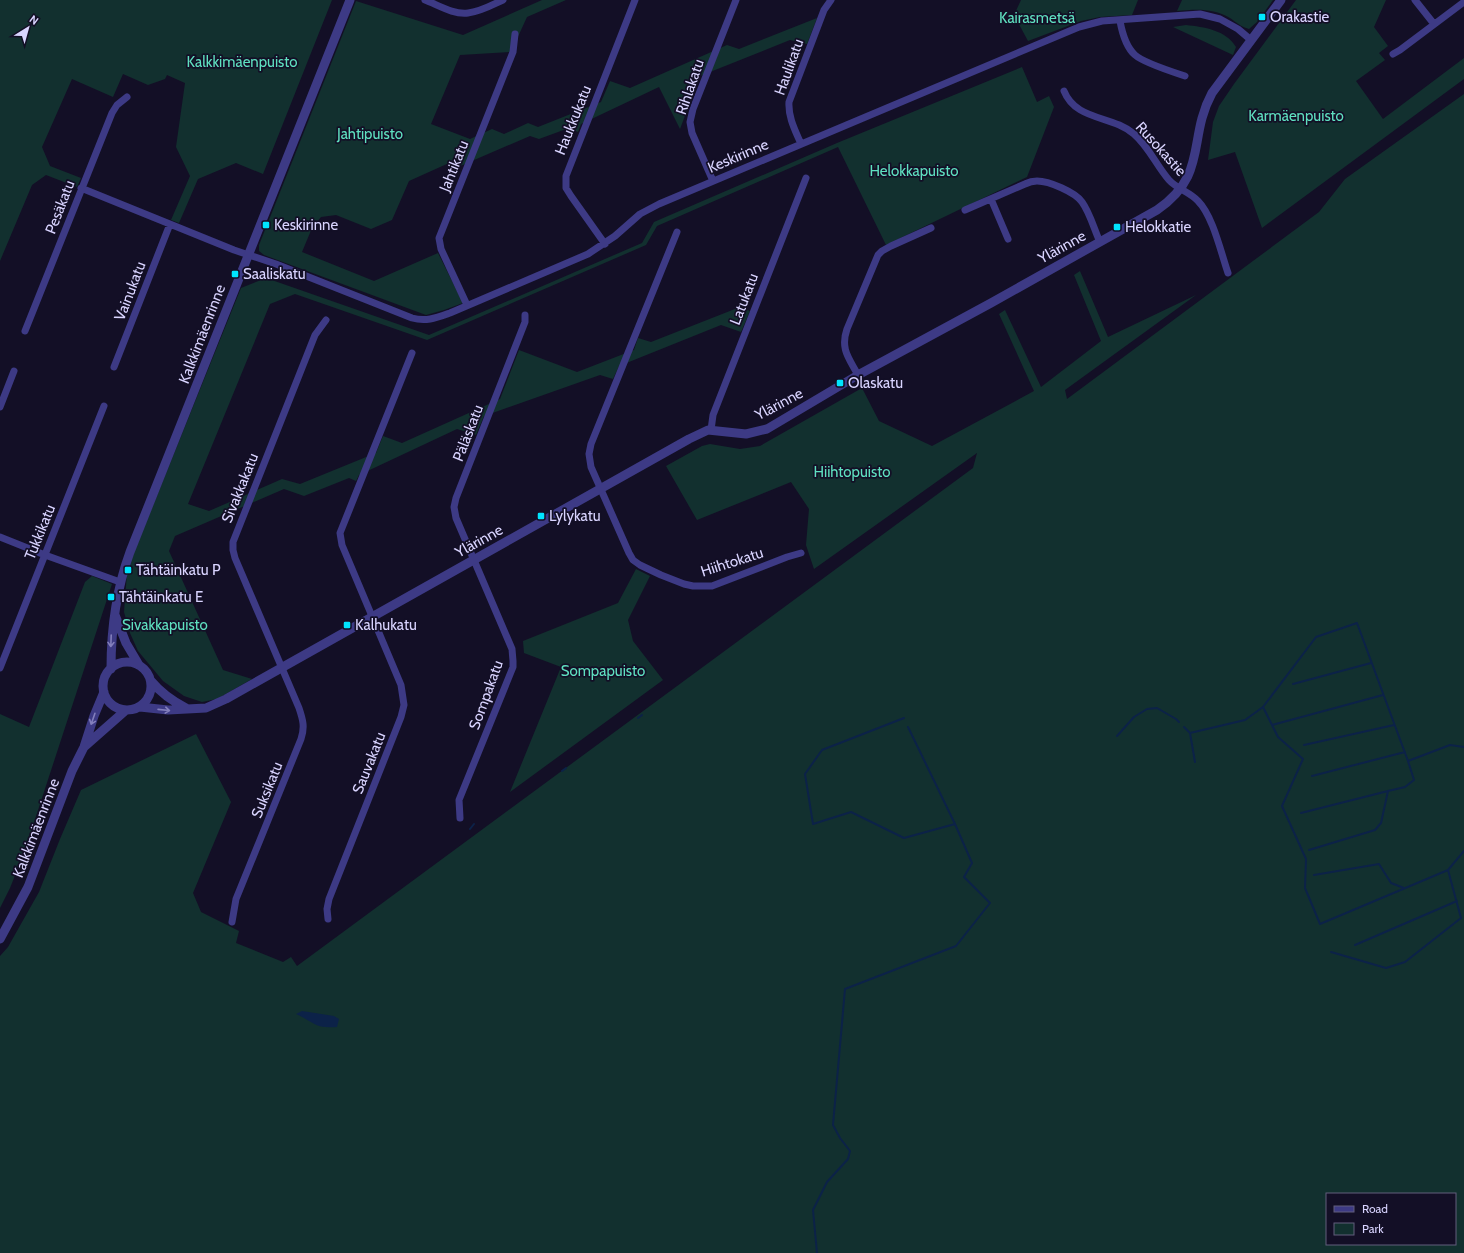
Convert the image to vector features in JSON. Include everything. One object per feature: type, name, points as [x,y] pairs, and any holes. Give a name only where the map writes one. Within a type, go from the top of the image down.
[{"type":"street","name":"Kalkkimäenrinne","points":[[111,669],[111,638],[114,613],[120,582],[130,552],[350,0]]},
{"type":"street","points":[[425,0],[463,14],[474,12],[489,3],[504,0]]},
{"type":"street","name":"Haukkukatu","points":[[605,244],[566,188],[566,176],[635,0]]},
{"type":"street","name":"Rihlakatu","points":[[713,181],[692,133],[690,122],[693,109],[736,0]]},
{"type":"street","name":"Haulikatu","points":[[801,144],[791,121],[789,102],[824,10],[830,0]]},
{"type":"street","name":"Ylärinne","points":[[140,707],[168,710],[188,709],[206,708],[218,703],[689,439],[705,431],[711,430],[746,434],[767,429],[858,375],[1157,210],[1181,189],[1186,181],[1193,163],[1201,118],[1206,104],[1220,82],[1281,0]]},
{"type":"street","points":[[1415,0],[1434,24]]},
{"type":"street","points":[[1393,54],[1464,2]]},
{"type":"street","name":"Keskirinne","points":[[248,254],[419,320],[430,320],[575,260],[605,244],[645,210],[1079,27],[1102,21],[1188,14],[1205,15],[1220,19],[1230,24],[1251,40]]},
{"type":"street","points":[[1120,20],[1129,48],[1135,56],[1185,76]]},
{"type":"street","name":"Jahtikatu","points":[[467,305],[441,249],[439,238],[513,52],[516,34]]},
{"type":"street","name":"Rusokastie","points":[[1064,91],[1069,102],[1076,108],[1121,126],[1134,134],[1169,180],[1194,197],[1204,208],[1209,217],[1228,273]]},
{"type":"street","name":"Pesäkatu","points":[[25,331],[81,188],[112,114],[117,105],[127,97]]},
{"type":"street","name":"Latukatu","points":[[711,430],[713,415],[806,178]]},
{"type":"street","points":[[965,210],[1025,184],[1034,181],[1043,182],[1056,186],[1077,196],[1083,203],[1100,242]]},
{"type":"street","points":[[81,188],[248,254]]},
{"type":"street","points":[[991,199],[1008,238]]},
{"type":"street","name":"Vainukatu","points":[[114,367],[170,224]]},
{"type":"street","points":[[858,375],[846,351],[844,340],[847,329],[876,259],[886,248],[931,228]]},
{"type":"street","points":[[601,488],[590,461],[589,454],[591,444],[677,232]]},
{"type":"street","name":"Päläskatu","points":[[474,560],[456,518],[454,507],[456,498],[526,322],[525,315]]},
{"type":"street","name":"Sivakkakatu","points":[[282,668],[235,558],[232,550],[233,542],[315,335],[326,320]]},
{"type":"street","points":[[372,616],[342,545],[340,533],[412,353]]},
{"type":"street","points":[[0,407],[14,371]]},
{"type":"street","name":"Tukkikatu","points":[[0,668],[104,406]]},
{"type":"street","name":"Hiihtokatu","points":[[601,488],[633,560],[658,574],[684,584],[700,587],[712,586],[787,557],[801,554]]},
{"type":"street","points":[[0,537],[120,582]]},
{"type":"street","name":"Sompakatu","points":[[460,818],[459,800],[514,661],[512,649],[474,560]]},
{"type":"street","points":[[114,613],[126,643],[139,665],[146,672],[151,681],[162,694],[176,704],[188,709]]},
{"type":"street","name":"Sauvakatu","points":[[328,920],[327,909],[329,899],[401,717],[404,705],[401,684],[372,616]]},
{"type":"street","points":[[139,665],[129,662],[119,664],[111,669],[104,682],[104,692],[106,697],[112,704],[121,709],[130,710],[140,707],[150,696],[151,681]]},
{"type":"street","name":"Suksikatu","points":[[232,922],[236,899],[303,733],[303,719],[282,668]]},
{"type":"street","name":"Kalkkimäenrinne","points":[[0,939],[28,888],[72,771],[84,747],[104,692]]},
{"type":"street","name":"Kalkkimäenrinne","points":[[84,747],[126,710]]},
{"type":"green space","name":"Kalkkimäenpuisto","points":[[0,0],[332,0],[263,174],[236,163],[198,179],[179,223],[171,220],[190,176],[176,147],[185,83],[167,75],[165,79],[148,85],[123,74],[113,97],[72,79],[42,147],[50,166],[81,178],[77,187],[46,175],[32,185],[0,261]]},
{"type":"green space","name":"Jahtipuisto","points":[[542,0],[566,0],[527,17],[511,52],[460,55],[431,124],[470,139],[492,129],[504,134],[528,123],[538,127],[601,102],[610,81],[630,88],[727,45],[739,49],[817,18],[807,44],[790,40],[700,76],[680,129],[659,87],[581,124],[578,132],[569,128],[539,139],[530,136],[458,167],[449,163],[409,181],[392,220],[371,229],[336,215],[321,217],[312,228],[302,252],[374,281],[438,253],[463,303],[426,315],[264,255],[259,251],[259,245],[356,1],[463,35]]},
{"type":"green space","name":"Kairasmetsä","points":[[1021,0],[1138,0],[1132,15],[1100,17],[1081,21],[1028,41],[1014,15]]},
{"type":"green space","points":[[1182,0],[1273,0],[1257,22],[1249,29],[1217,12],[1198,10],[1177,11]]},
{"type":"green space","name":"Karmäenpuisto","points":[[1296,0],[1386,0],[1374,27],[1388,46],[1379,53],[1385,60],[1356,81],[1383,119],[1464,58],[1464,79],[1262,228],[1235,152],[1208,160],[1213,122],[1219,106]]},
{"type":"green space","points":[[1186,25],[1207,28],[1221,33],[1232,41],[1236,47],[1233,55],[1173,27]]},
{"type":"green space","points":[[1022,67],[1037,102],[1049,96],[1054,107],[1027,177],[886,245],[838,147],[657,226],[646,245],[427,340],[295,294],[270,304],[188,504],[209,511],[282,479],[300,484],[376,453],[383,436],[402,443],[500,399],[519,350],[577,372],[634,350],[638,338],[651,342],[740,307],[750,311],[741,332],[721,325],[619,366],[613,379],[600,375],[484,416],[476,435],[457,429],[359,475],[356,481],[349,478],[304,496],[284,489],[175,536],[169,551],[223,670],[252,679],[217,699],[202,702],[184,696],[163,681],[138,651],[130,633],[124,612],[127,573],[241,288],[266,278],[429,335],[642,243],[654,222],[837,143]]},
{"type":"green space","name":"Hiihtopuisto","points":[[1464,94],[1464,1253],[0,1253],[0,956],[8,947],[39,892],[81,790],[196,734],[231,802],[193,893],[201,912],[239,931],[236,943],[283,962],[291,957],[297,966],[973,468],[977,453],[814,569],[806,545],[809,509],[791,482],[697,520],[666,466],[702,446],[710,444],[740,449],[760,446],[862,388],[879,421],[932,446],[1034,391],[999,314],[1005,310],[1041,387],[1101,341],[1074,275],[1080,271],[1108,337],[1196,295],[1065,390],[1067,399],[1319,212],[1345,179]]},
{"type":"green space","name":"Sompapuisto","points":[[636,569],[650,576],[628,620],[633,641],[663,680],[510,792],[561,667],[524,653],[523,641],[618,603]]},
{"type":"green space","points":[[92,576],[112,584],[24,853],[0,908],[0,714],[29,727],[85,582]]},
{"type":"water","points":[[302,1011],[334,1016],[339,1019],[337,1027],[319,1026],[296,1014]]},
{"type":"waterway","points":[[1195,762],[1190,733],[1245,720],[1263,707],[1316,637],[1357,623],[1408,761],[1450,745],[1464,747]]},
{"type":"waterway","points":[[1293,684],[1371,663]]},
{"type":"waterway","points":[[1272,725],[1383,695]]},
{"type":"waterway","points":[[1263,707],[1278,737],[1303,759],[1282,806],[1306,859],[1305,888],[1320,924],[1448,870],[1464,851]]},
{"type":"waterway","points":[[1117,736],[1134,717],[1147,709],[1157,708],[1179,722]]},
{"type":"waterway","points":[[638,718],[642,715]]},
{"type":"waterway","points":[[904,718],[822,750],[805,774],[813,824],[851,812],[904,838],[955,824]]},
{"type":"waterway","points":[[1304,745],[1394,725]]},
{"type":"waterway","points":[[817,1253],[813,1210],[827,1182],[848,1159],[850,1151],[840,1138],[833,1125],[845,989],[956,946],[990,903],[964,877],[972,863],[955,824],[908,727]]},
{"type":"waterway","points":[[1184,727],[1190,733]]},
{"type":"waterway","points":[[1312,776],[1405,752]]},
{"type":"waterway","points":[[1309,850],[1375,830],[1381,823],[1388,791],[1405,787],[1414,780],[1408,761]]},
{"type":"waterway","points":[[562,771],[566,768]]},
{"type":"waterway","points":[[1301,813],[1388,791]]},
{"type":"waterway","points":[[470,829],[474,824]]},
{"type":"waterway","points":[[1314,875],[1379,864],[1391,883],[1404,888]]},
{"type":"waterway","points":[[1331,952],[1386,968],[1405,962],[1461,918],[1448,870]]},
{"type":"waterway","points":[[1355,945],[1457,901]]},
{"type":"place","name":"Orakastie","points":[[1262,17]]},
{"type":"place","name":"Keskirinne","points":[[266,225]]},
{"type":"place","name":"Helokkatie","points":[[1117,227]]},
{"type":"place","name":"Saaliskatu","points":[[235,274]]},
{"type":"place","name":"Olaskatu","points":[[840,383]]},
{"type":"place","name":"Lylykatu","points":[[541,516]]},
{"type":"place","name":"Tähtäinkatu P","points":[[128,570]]},
{"type":"place","name":"Tähtäinkatu E","points":[[111,597]]},
{"type":"place","name":"Kalhukatu","points":[[347,625]]},
{"type":"park label","name":"Helokkapuisto","points":[[914,171]]},
{"type":"park label","name":"Sivakkapuisto","points":[[165,625]]}]
